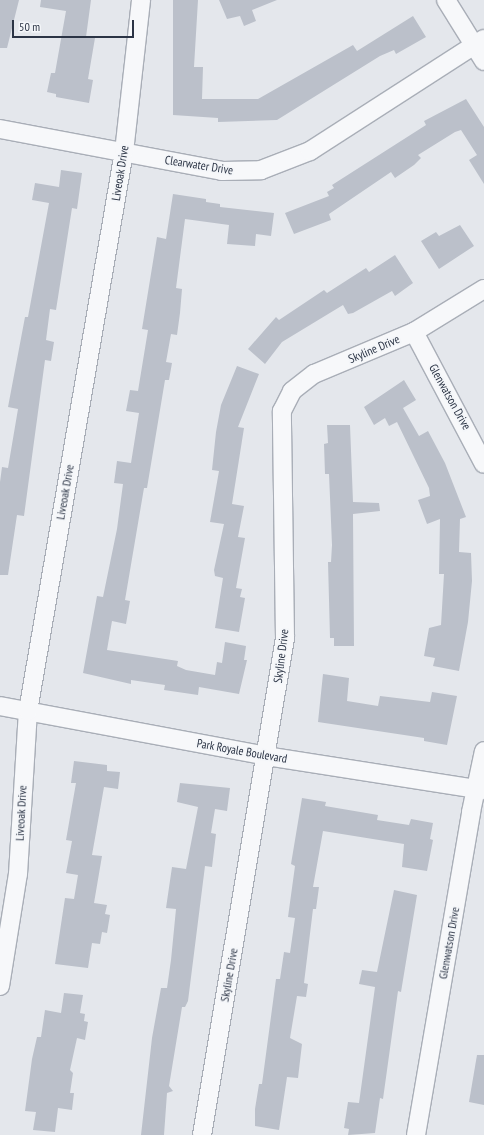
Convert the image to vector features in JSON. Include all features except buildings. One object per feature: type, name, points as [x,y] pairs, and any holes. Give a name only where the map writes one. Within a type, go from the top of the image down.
[{"type":"street","name":"Liveoak Drive","points":[[0,986],[18,874],[28,711],[124,152],[141,0]]},
{"type":"street","points":[[446,0],[479,42],[484,61]]},
{"type":"street","name":"Clearwater Drive","points":[[0,129],[222,171],[277,166],[310,151],[479,42]]},
{"type":"street","name":"Skyline Drive","points":[[202,1135],[285,638],[282,411],[292,391],[314,374],[414,332],[484,289]]},
{"type":"street","name":"Glenwatson Drive","points":[[414,332],[484,464]]},
{"type":"street","name":"Park Royale Boulevard","points":[[0,706],[266,756],[480,789]]},
{"type":"street","name":"Glenwatson Drive","points":[[416,1135],[480,789],[484,751]]}]
